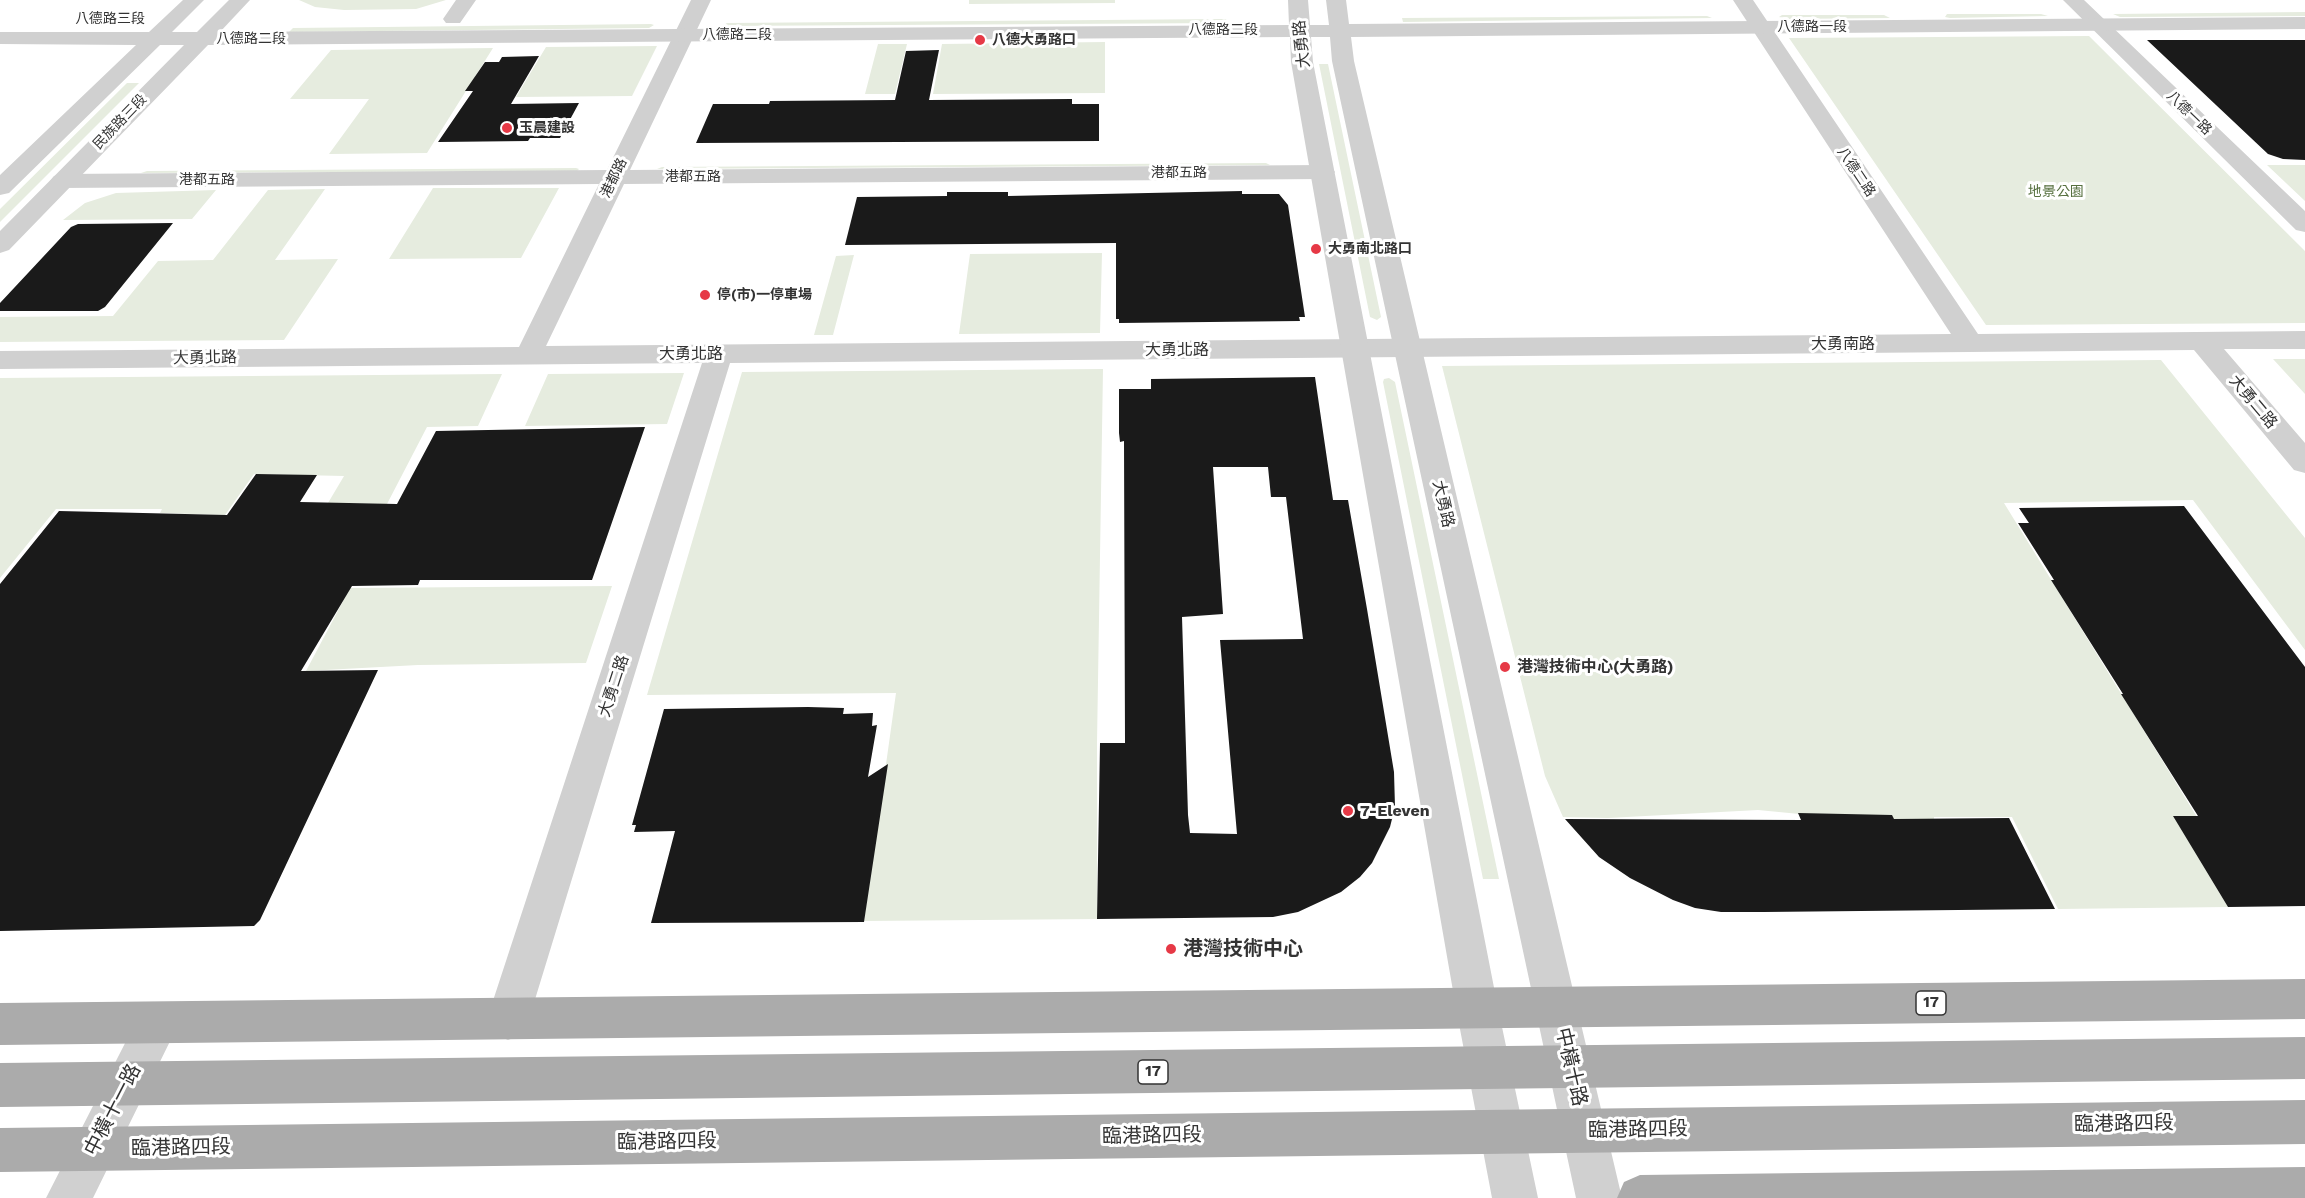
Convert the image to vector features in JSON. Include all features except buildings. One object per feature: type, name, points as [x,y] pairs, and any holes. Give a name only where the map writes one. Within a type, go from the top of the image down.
[{"type":"main road","name":"17","points":[[0,1024],[2305,999]]},
{"type":"main road","name":"17","points":[[0,1085],[2305,1058]]},
{"type":"main road","name":"臨港路四段","points":[[0,1150],[2305,1122]]},
{"type":"main road","points":[[1640,1198],[2305,1190]]},
{"type":"street","points":[[0,188],[194,0]]},
{"type":"street","name":"民族路三段","points":[[0,245],[240,0]]},
{"type":"street","points":[[453,19],[466,0]]},
{"type":"street","name":"八德路一段","points":[[1318,15],[1750,12],[2077,3],[2305,5]]},
{"type":"street","name":"八德一路","points":[[2077,3],[2305,225]]},
{"type":"street","points":[[1910,8],[1925,26]]},
{"type":"street","name":"八德路一段","points":[[1464,10],[1750,12],[1925,26],[2305,23]]},
{"type":"street","name":"八德二路","points":[[1750,12],[1970,343]]},
{"type":"street","name":"八德路二段","points":[[221,20],[1318,15]]},
{"type":"street","name":"大勇路","points":[[1318,15],[1302,62],[1321,164],[1382,348],[1557,1007]]},
{"type":"street","name":"大勇路","points":[[1318,15],[1343,61],[1382,348],[1478,1008]]},
{"type":"street","name":"八德路二段","points":[[155,38],[202,39],[697,17]]},
{"type":"street","name":"港都路","points":[[528,356],[619,169],[697,17]]},
{"type":"street","name":"八德路三段","points":[[0,19],[221,20]]},
{"type":"street","name":"八德路三段","points":[[0,38],[155,38]]},
{"type":"street","name":"港都五路","points":[[70,173],[1321,164]]},
{"type":"street","name":"大勇南路","points":[[1382,348],[2305,340]]},
{"type":"street","name":"大勇二路","points":[[2202,341],[2305,463]]},
{"type":"street","name":"大勇北路","points":[[0,360],[1382,348]]},
{"type":"street","name":"大勇二路","points":[[508,1019],[719,354]]},
{"type":"street","name":"中橫十路","points":[[1557,1007],[1599,1198]]},
{"type":"street","points":[[1478,1008],[1515,1198]]},
{"type":"street","name":"中橫十一路","points":[[69,1198],[158,1023]]},
{"type":"green space","points":[[299,0],[446,0],[416,9],[344,10],[315,7]]},
{"type":"green space","points":[[969,0],[1115,0],[1115,3],[969,4]]},
{"type":"green space","points":[[2305,12],[2305,16],[2120,17],[2113,14]]},
{"type":"green space","points":[[1947,14],[2041,14],[2048,16],[1950,18],[1945,17]]},
{"type":"green space","points":[[1782,15],[1884,15],[1890,18],[1785,19],[1779,17]]},
{"type":"green space","points":[[1707,16],[1712,18],[1403,22],[1402,18]]},
{"type":"green space","points":[[1226,19],[1227,23],[722,26],[727,23]]},
{"type":"green space","points":[[654,25],[649,28],[289,32],[293,28]]},
{"type":"green space","name":"地景公園","points":[[2089,36],[2305,251],[2305,323],[1986,325],[1789,38]]},
{"type":"green space","points":[[1105,42],[1105,93],[933,94],[942,44]]},
{"type":"green space","points":[[878,44],[907,44],[895,94],[865,94]]},
{"type":"green space","points":[[657,46],[632,96],[516,97],[546,47]]},
{"type":"green space","points":[[493,48],[427,153],[329,154],[369,99],[290,99],[331,50]]},
{"type":"green space","points":[[1319,64],[1328,64],[1381,317],[1377,320],[1370,317]]},
{"type":"green space","points":[[127,83],[139,83],[0,222],[0,209]]},
{"type":"green space","points":[[1266,163],[1270,165],[657,169],[662,167]]},
{"type":"green space","points":[[2267,165],[2305,165],[2305,201]]},
{"type":"green space","points":[[579,169],[577,171],[141,173],[147,171]]},
{"type":"green space","points":[[433,188],[559,188],[521,258],[389,259]]},
{"type":"green space","points":[[325,189],[275,260],[338,259],[284,340],[0,342],[0,317],[113,316],[158,261],[213,260],[268,190]]},
{"type":"green space","points":[[216,190],[192,219],[63,220],[85,203],[116,193]]},
{"type":"green space","points":[[1102,253],[1100,333],[959,334],[970,254]]},
{"type":"green space","points":[[854,255],[833,335],[814,335],[836,256]]},
{"type":"green space","points":[[2273,359],[2305,359],[2305,394]]},
{"type":"green space","points":[[2161,360],[2305,538],[2305,650],[2193,500],[2004,503],[2197,817],[2174,817],[2228,907],[2058,909],[2012,817],[1934,817],[1934,821],[1841,818],[1758,810],[1608,818],[1563,817],[1545,776],[1442,366]]},
{"type":"green space","points":[[1103,369],[1097,743],[1097,919],[864,921],[896,693],[647,695],[742,372]]},
{"type":"green space","points":[[684,373],[667,424],[525,426],[548,374]]},
{"type":"green space","points":[[502,374],[478,426],[427,427],[387,504],[328,503],[347,471],[344,476],[254,474],[225,515],[160,513],[162,509],[56,509],[0,578],[0,378]]},
{"type":"green space","points":[[1389,378],[1395,382],[1499,879],[1483,879],[1383,382],[1384,379]]},
{"type":"green space","points":[[612,586],[586,663],[418,665],[306,671],[350,588]]},
{"type":"place","name":"八德大勇路口","points":[[980,40]]},
{"type":"place","name":"玉晨建設","points":[[507,128]]},
{"type":"place","name":"大勇南北路口","points":[[1316,249]]},
{"type":"place","name":"停(市)一停車場","points":[[705,295]]},
{"type":"place","name":"港灣技術中心(大勇路)","points":[[1505,667]]},
{"type":"place","name":"7-Eleven","points":[[1348,811]]},
{"type":"place","name":"港灣技術中心","points":[[1171,949]]}]
